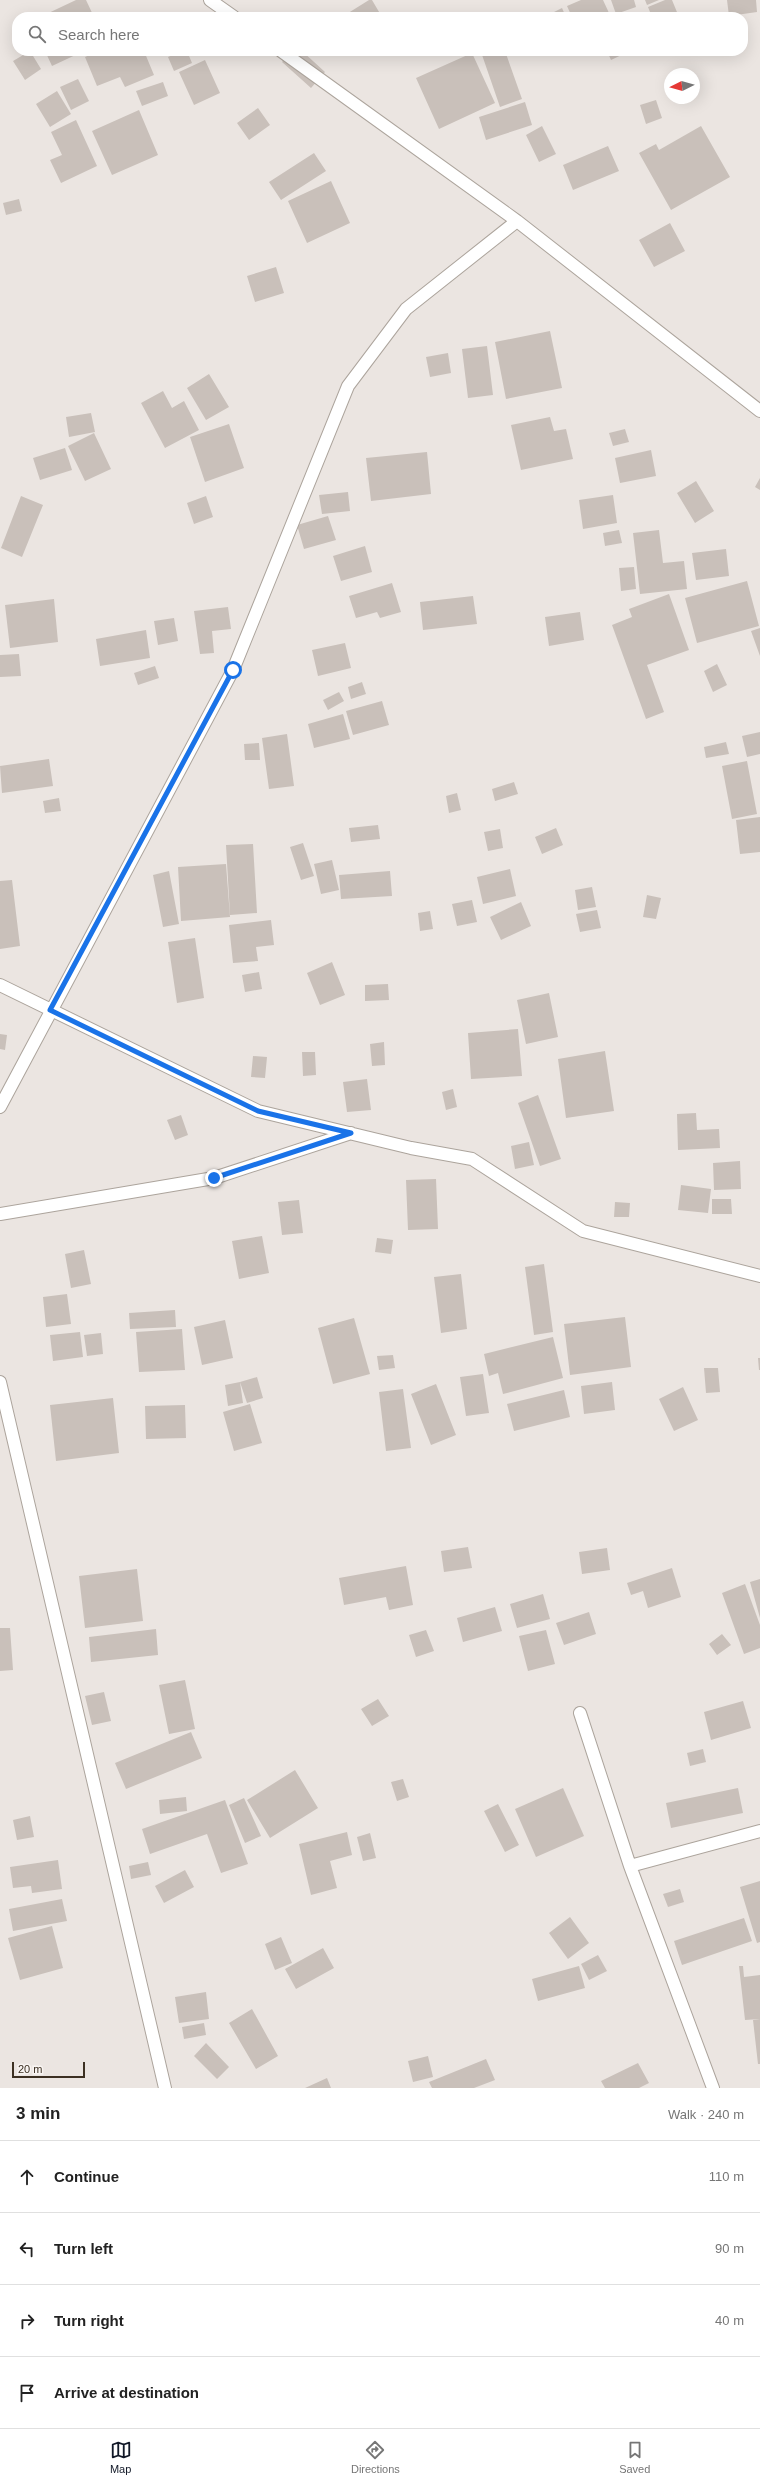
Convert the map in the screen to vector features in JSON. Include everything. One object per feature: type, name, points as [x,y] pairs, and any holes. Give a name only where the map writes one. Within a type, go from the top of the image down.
[{"type":"street","points":[[210,0],[227,12]]},
{"type":"street","points":[[288,56],[517,221],[760,412]]},
{"type":"street","points":[[0,1107],[50,1010],[233,670],[348,386],[406,309],[517,221]]},
{"type":"street","points":[[0,985],[258,1111],[411,1148],[472,1159],[583,1231],[760,1276]]},
{"type":"street","points":[[0,1214],[214,1178],[351,1133]]},
{"type":"street","points":[[0,1382],[166,2088]]},
{"type":"street","points":[[580,1713],[630,1866],[713,2088]]},
{"type":"street","points":[[630,1866],[760,1831]]},
{"type":"building","points":[[76,0],[86,0],[92,12],[51,12]]},
{"type":"building","points":[[369,0],[372,0],[379,12],[350,12]]},
{"type":"building","points":[[581,0],[603,0],[609,12],[570,12],[567,6]]},
{"type":"building","points":[[611,0],[634,0],[636,7],[622,12],[615,12]]},
{"type":"building","points":[[645,0],[659,0],[647,5]]},
{"type":"building","points":[[665,0],[672,0],[677,12],[650,12],[648,7]]},
{"type":"building","points":[[727,0],[756,0],[757,12],[748,13],[748,12],[728,12]]},
{"type":"building","points":[[562,8],[564,12],[554,12]]},
{"type":"building","points":[[22,56],[33,56],[41,69],[25,80],[13,61]]},
{"type":"building","points":[[47,56],[73,56],[52,66]]},
{"type":"building","points":[[146,56],[154,75],[125,87],[120,77],[97,86],[85,57]]},
{"type":"building","points":[[189,56],[192,63],[174,71],[168,57]]},
{"type":"building","points":[[287,56],[307,56],[325,72],[311,88],[282,62]]},
{"type":"building","points":[[465,56],[473,56],[495,103],[439,129],[416,78]]},
{"type":"building","points":[[482,56],[507,56],[522,99],[500,107]]},
{"type":"building","points":[[609,56],[619,56],[611,60]]},
{"type":"building","points":[[205,60],[220,93],[194,105],[179,72]]},
{"type":"building","points":[[78,79],[89,101],[71,110],[60,87]]},
{"type":"building","points":[[163,82],[168,96],[142,106],[136,91]]},
{"type":"building","points":[[57,91],[71,114],[50,127],[36,104]]},
{"type":"building","points":[[656,100],[662,118],[646,124],[640,105]]},
{"type":"building","points":[[525,102],[532,125],[486,140],[479,117]]},
{"type":"building","points":[[258,108],[270,125],[249,140],[237,123]]},
{"type":"building","points":[[139,110],[158,155],[112,175],[92,131]]},
{"type":"building","points":[[76,120],[97,166],[61,183],[50,160],[62,155],[51,132]]},
{"type":"building","points":[[542,126],[556,154],[539,162],[526,135]]},
{"type":"building","points":[[701,126],[730,177],[671,210],[639,153],[656,144],[659,150]]},
{"type":"building","points":[[608,146],[619,171],[573,190],[563,165]]},
{"type":"building","points":[[314,153],[326,171],[281,200],[269,182]]},
{"type":"building","points":[[331,181],[350,223],[307,243],[288,201]]},
{"type":"building","points":[[19,199],[22,211],[6,215],[3,203]]},
{"type":"building","points":[[670,223],[685,251],[654,267],[639,240]]},
{"type":"building","points":[[276,267],[284,293],[255,302],[247,276]]},
{"type":"building","points":[[550,331],[562,388],[506,399],[495,342]]},
{"type":"building","points":[[487,346],[493,395],[468,398],[462,349]]},
{"type":"building","points":[[448,353],[451,373],[430,377],[426,357]]},
{"type":"building","points":[[209,374],[229,407],[206,420],[187,388]]},
{"type":"building","points":[[163,391],[172,408],[184,401],[199,430],[165,448],[141,403]]},
{"type":"building","points":[[91,413],[95,432],[69,437],[66,417]]},
{"type":"building","points":[[550,417],[554,431],[566,429],[573,459],[521,470],[511,425]]},
{"type":"building","points":[[229,424],[244,468],[205,482],[190,437]]},
{"type":"building","points":[[625,429],[629,442],[613,446],[609,433]]},
{"type":"building","points":[[94,433],[111,469],[85,481],[68,446]]},
{"type":"building","points":[[65,448],[72,470],[40,480],[33,458]]},
{"type":"building","points":[[651,450],[656,476],[620,483],[615,458]]},
{"type":"building","points":[[427,452],[431,494],[371,501],[366,458]]},
{"type":"building","points":[[760,478],[760,490],[755,487]]},
{"type":"building","points":[[696,481],[714,511],[695,523],[677,493]]},
{"type":"building","points":[[348,492],[350,511],[322,514],[319,495]]},
{"type":"building","points":[[613,495],[617,523],[583,529],[579,500]]},
{"type":"building","points":[[21,496],[43,505],[22,557],[1,548]]},
{"type":"building","points":[[206,496],[213,517],[194,524],[187,503]]},
{"type":"building","points":[[328,516],[336,540],[304,549],[297,525]]},
{"type":"building","points":[[619,530],[622,543],[605,546],[603,533]]},
{"type":"building","points":[[659,530],[663,563],[684,561],[687,589],[640,594],[633,533]]},
{"type":"building","points":[[365,546],[372,572],[341,581],[333,556]]},
{"type":"building","points":[[726,549],[729,576],[696,580],[692,553]]},
{"type":"building","points":[[634,567],[636,589],[621,591],[619,568]]},
{"type":"building","points":[[747,581],[759,626],[697,643],[685,598]]},
{"type":"building","points":[[392,583],[401,612],[380,618],[377,612],[356,618],[349,596]]},
{"type":"building","points":[[669,594],[689,650],[647,665],[664,712],[646,719],[612,625],[632,617],[629,609]]},
{"type":"building","points":[[473,596],[477,624],[423,630],[420,602]]},
{"type":"building","points":[[54,599],[58,642],[10,648],[5,605]]},
{"type":"building","points":[[228,607],[231,629],[212,631],[214,653],[200,654],[194,611]]},
{"type":"building","points":[[580,612],[584,640],[549,646],[545,617]]},
{"type":"building","points":[[174,618],[178,641],[158,645],[154,621]]},
{"type":"building","points":[[760,628],[760,656],[751,631]]},
{"type":"building","points":[[146,630],[150,658],[100,666],[96,639]]},
{"type":"building","points":[[345,643],[351,668],[318,676],[312,650]]},
{"type":"building","points":[[19,654],[21,676],[0,677],[0,655]]},
{"type":"building","points":[[717,664],[727,685],[713,692],[704,671]]},
{"type":"building","points":[[155,666],[159,678],[138,685],[134,673]]},
{"type":"building","points":[[362,682],[366,694],[351,699],[348,687]]},
{"type":"building","points":[[339,692],[344,701],[328,710],[323,700]]},
{"type":"building","points":[[382,701],[389,725],[353,735],[346,711]]},
{"type":"building","points":[[343,714],[350,739],[314,748],[308,724]]},
{"type":"building","points":[[760,732],[760,754],[747,757],[742,736]]},
{"type":"building","points":[[287,734],[294,786],[269,789],[262,738]]},
{"type":"building","points":[[726,742],[729,754],[706,758],[704,747]]},
{"type":"building","points":[[259,743],[260,760],[245,760],[244,744]]},
{"type":"building","points":[[49,759],[53,786],[2,793],[0,766]]},
{"type":"building","points":[[747,761],[757,814],[732,819],[722,766]]},
{"type":"building","points":[[514,782],[518,794],[495,801],[492,789]]},
{"type":"building","points":[[457,793],[461,810],[449,813],[446,796]]},
{"type":"building","points":[[59,798],[61,811],[45,813],[43,801]]},
{"type":"building","points":[[760,817],[760,852],[740,854],[736,820]]},
{"type":"building","points":[[378,825],[380,839],[351,842],[349,828]]},
{"type":"building","points":[[556,828],[563,845],[542,854],[535,837]]},
{"type":"building","points":[[500,829],[503,848],[488,851],[484,832]]},
{"type":"building","points":[[303,843],[314,876],[301,880],[290,847]]},
{"type":"building","points":[[253,844],[257,913],[230,915],[226,845]]},
{"type":"building","points":[[332,860],[339,890],[321,894],[314,864]]},
{"type":"building","points":[[226,864],[230,917],[181,921],[178,867]]},
{"type":"building","points":[[510,869],[516,896],[483,904],[477,877]]},
{"type":"building","points":[[169,871],[179,924],[163,927],[153,875]]},
{"type":"building","points":[[390,871],[392,896],[341,899],[339,875]]},
{"type":"building","points":[[12,880],[20,946],[0,949],[0,881]]},
{"type":"building","points":[[592,887],[596,907],[578,910],[575,890]]},
{"type":"building","points":[[647,895],[661,898],[656,919],[643,917]]},
{"type":"building","points":[[472,900],[477,922],[457,926],[452,904]]},
{"type":"building","points":[[521,902],[531,926],[501,940],[490,917]]},
{"type":"building","points":[[597,910],[601,928],[580,932],[576,914]]},
{"type":"building","points":[[430,911],[433,929],[420,931],[418,913]]},
{"type":"building","points":[[271,920],[274,945],[256,947],[258,961],[233,963],[229,925]]},
{"type":"building","points":[[195,938],[204,998],[177,1003],[168,942]]},
{"type":"building","points":[[332,962],[345,995],[320,1005],[307,973]]},
{"type":"building","points":[[259,972],[262,989],[245,992],[242,975]]},
{"type":"building","points":[[388,984],[389,1000],[365,1001],[365,985]]},
{"type":"building","points":[[549,993],[558,1037],[526,1044],[517,1000]]},
{"type":"building","points":[[518,1029],[522,1076],[471,1079],[468,1033]]},
{"type":"building","points":[[0,1034],[7,1035],[5,1050],[0,1049]]},
{"type":"building","points":[[384,1042],[385,1065],[372,1066],[370,1044]]},
{"type":"building","points":[[605,1051],[614,1111],[566,1118],[558,1059]]},
{"type":"building","points":[[302,1052],[315,1052],[316,1075],[303,1076]]},
{"type":"building","points":[[253,1056],[267,1057],[265,1078],[251,1077]]},
{"type":"building","points":[[367,1079],[371,1110],[347,1112],[343,1082]]},
{"type":"building","points":[[453,1089],[457,1107],[446,1110],[442,1092]]},
{"type":"building","points":[[538,1095],[561,1159],[540,1166],[518,1103]]},
{"type":"building","points":[[696,1113],[697,1130],[719,1129],[720,1148],[678,1150],[677,1114]]},
{"type":"building","points":[[181,1115],[188,1135],[175,1140],[167,1120]]},
{"type":"building","points":[[529,1142],[534,1165],[515,1169],[511,1146]]},
{"type":"building","points":[[740,1161],[741,1189],[714,1190],[713,1163]]},
{"type":"building","points":[[436,1179],[438,1229],[408,1230],[406,1180]]},
{"type":"building","points":[[681,1185],[711,1189],[708,1213],[678,1210]]},
{"type":"building","points":[[712,1199],[731,1199],[732,1214],[712,1214]]},
{"type":"building","points":[[299,1200],[303,1233],[282,1235],[278,1202]]},
{"type":"building","points":[[615,1202],[630,1203],[629,1217],[614,1217]]},
{"type":"building","points":[[262,1236],[269,1273],[239,1279],[232,1241]]},
{"type":"building","points":[[377,1238],[393,1240],[391,1254],[375,1252]]},
{"type":"building","points":[[84,1250],[91,1284],[71,1288],[65,1254]]},
{"type":"building","points":[[544,1264],[553,1332],[534,1335],[525,1267]]},
{"type":"building","points":[[461,1274],[467,1329],[441,1333],[434,1277]]},
{"type":"building","points":[[67,1294],[71,1324],[46,1327],[43,1297]]},
{"type":"building","points":[[175,1310],[176,1327],[130,1329],[129,1313]]},
{"type":"building","points":[[625,1317],[631,1367],[570,1375],[564,1324]]},
{"type":"building","points":[[354,1318],[370,1374],[333,1384],[318,1328]]},
{"type":"building","points":[[225,1320],[233,1358],[202,1365],[194,1327]]},
{"type":"building","points":[[182,1329],[185,1370],[139,1372],[136,1332]]},
{"type":"building","points":[[80,1332],[83,1357],[53,1361],[50,1335]]},
{"type":"building","points":[[101,1333],[103,1354],[87,1356],[84,1335]]},
{"type":"building","points":[[553,1337],[563,1378],[503,1394],[498,1373],[489,1376],[484,1354]]},
{"type":"building","points":[[393,1355],[395,1368],[379,1370],[377,1356]]},
{"type":"building","points":[[758,1358],[760,1358],[760,1370],[759,1370]]},
{"type":"building","points":[[704,1368],[718,1368],[720,1392],[706,1393]]},
{"type":"building","points":[[483,1374],[489,1413],[466,1416],[460,1377]]},
{"type":"building","points":[[257,1377],[263,1398],[247,1403],[240,1382]]},
{"type":"building","points":[[240,1382],[243,1403],[228,1406],[225,1385]]},
{"type":"building","points":[[612,1382],[615,1410],[584,1414],[581,1386]]},
{"type":"building","points":[[436,1384],[456,1435],[431,1445],[411,1394]]},
{"type":"building","points":[[683,1387],[698,1420],[674,1431],[659,1399]]},
{"type":"building","points":[[403,1389],[411,1448],[386,1451],[379,1392]]},
{"type":"building","points":[[564,1390],[570,1417],[514,1431],[507,1404]]},
{"type":"building","points":[[113,1398],[119,1453],[56,1461],[50,1405]]},
{"type":"building","points":[[250,1404],[262,1443],[234,1451],[223,1412]]},
{"type":"building","points":[[185,1405],[186,1438],[146,1439],[145,1406]]},
{"type":"building","points":[[468,1547],[472,1568],[444,1572],[441,1551]]},
{"type":"building","points":[[607,1548],[610,1570],[582,1574],[579,1552]]},
{"type":"building","points":[[406,1566],[413,1605],[389,1610],[386,1597],[344,1605],[339,1578]]},
{"type":"building","points":[[672,1568],[681,1597],[648,1608],[643,1591],[631,1595],[627,1583]]},
{"type":"building","points":[[137,1569],[143,1621],[85,1628],[79,1576]]},
{"type":"building","points":[[760,1579],[760,1618],[750,1582]]},
{"type":"building","points":[[745,1584],[760,1625],[760,1648],[744,1654],[722,1593]]},
{"type":"building","points":[[543,1594],[550,1619],[517,1628],[510,1604]]},
{"type":"building","points":[[495,1607],[502,1631],[463,1642],[457,1618]]},
{"type":"building","points":[[589,1612],[596,1634],[564,1645],[556,1623]]},
{"type":"building","points":[[0,1628],[10,1628],[13,1670],[0,1671]]},
{"type":"building","points":[[156,1629],[158,1655],[91,1662],[89,1637]]},
{"type":"building","points":[[426,1630],[434,1651],[416,1657],[409,1635]]},
{"type":"building","points":[[546,1630],[555,1664],[528,1671],[519,1636]]},
{"type":"building","points":[[722,1634],[731,1645],[717,1655],[709,1644]]},
{"type":"building","points":[[185,1680],[195,1729],[169,1734],[159,1685]]},
{"type":"building","points":[[104,1692],[111,1721],[92,1725],[85,1696]]},
{"type":"building","points":[[378,1699],[389,1716],[372,1726],[361,1709]]},
{"type":"building","points":[[743,1701],[751,1728],[711,1740],[704,1712]]},
{"type":"building","points":[[191,1732],[202,1758],[126,1789],[115,1763]]},
{"type":"building","points":[[703,1749],[706,1762],[690,1766],[687,1753]]},
{"type":"building","points":[[295,1770],[318,1808],[270,1838],[247,1800]]},
{"type":"building","points":[[403,1779],[409,1797],[397,1801],[391,1782]]},
{"type":"building","points":[[563,1788],[584,1836],[536,1857],[515,1809]]},
{"type":"building","points":[[738,1788],[743,1813],[671,1828],[666,1803]]},
{"type":"building","points":[[186,1797],[187,1811],[160,1814],[159,1800]]},
{"type":"building","points":[[244,1798],[261,1836],[245,1843],[229,1805]]},
{"type":"building","points":[[225,1800],[248,1864],[221,1873],[207,1834],[150,1854],[142,1829]]},
{"type":"building","points":[[498,1804],[519,1845],[505,1852],[484,1811]]},
{"type":"building","points":[[30,1816],[34,1837],[17,1840],[13,1820]]},
{"type":"building","points":[[347,1832],[352,1855],[330,1861],[337,1888],[311,1895],[299,1844]]},
{"type":"building","points":[[370,1833],[376,1858],[363,1861],[357,1837]]},
{"type":"building","points":[[58,1860],[62,1889],[32,1893],[31,1886],[13,1888],[10,1867]]},
{"type":"building","points":[[148,1862],[151,1875],[131,1879],[129,1866]]},
{"type":"building","points":[[185,1870],[194,1887],[164,1903],[155,1886]]},
{"type":"building","points":[[760,1881],[760,1942],[757,1943],[740,1887]]},
{"type":"building","points":[[680,1889],[684,1902],[668,1907],[663,1894]]},
{"type":"building","points":[[62,1899],[67,1921],[13,1931],[9,1909]]},
{"type":"building","points":[[570,1917],[589,1943],[568,1959],[549,1933]]},
{"type":"building","points":[[744,1918],[752,1941],[682,1965],[674,1941]]},
{"type":"building","points":[[52,1926],[63,1968],[20,1980],[8,1938]]},
{"type":"building","points":[[281,1937],[292,1963],[275,1970],[265,1944]]},
{"type":"building","points":[[323,1948],[334,1968],[296,1989],[285,1969]]},
{"type":"building","points":[[598,1955],[607,1971],[589,1980],[581,1964]]},
{"type":"building","points":[[579,1966],[585,1988],[538,2001],[532,1979]]},
{"type":"building","points":[[739,1966],[743,1966],[744,1977],[760,1975],[760,2019],[745,2020]]},
{"type":"building","points":[[206,1992],[209,2019],[179,2023],[175,1997]]},
{"type":"building","points":[[252,2009],[278,2056],[256,2069],[229,2023]]},
{"type":"building","points":[[760,2019],[760,2064],[758,2064],[753,2020]]},
{"type":"building","points":[[204,2023],[206,2035],[184,2039],[182,2027]]},
{"type":"building","points":[[206,2043],[229,2067],[217,2079],[194,2056]]},
{"type":"building","points":[[428,2056],[433,2077],[413,2082],[408,2061]]},
{"type":"building","points":[[486,2059],[495,2080],[474,2088],[432,2088],[429,2082]]},
{"type":"building","points":[[638,2063],[649,2083],[639,2088],[605,2088],[601,2081]]},
{"type":"building","points":[[327,2078],[331,2088],[305,2088]]},
{"type":"route","points":[[214,1178],[351,1133],[258,1111],[50,1010],[233,670]]}]
